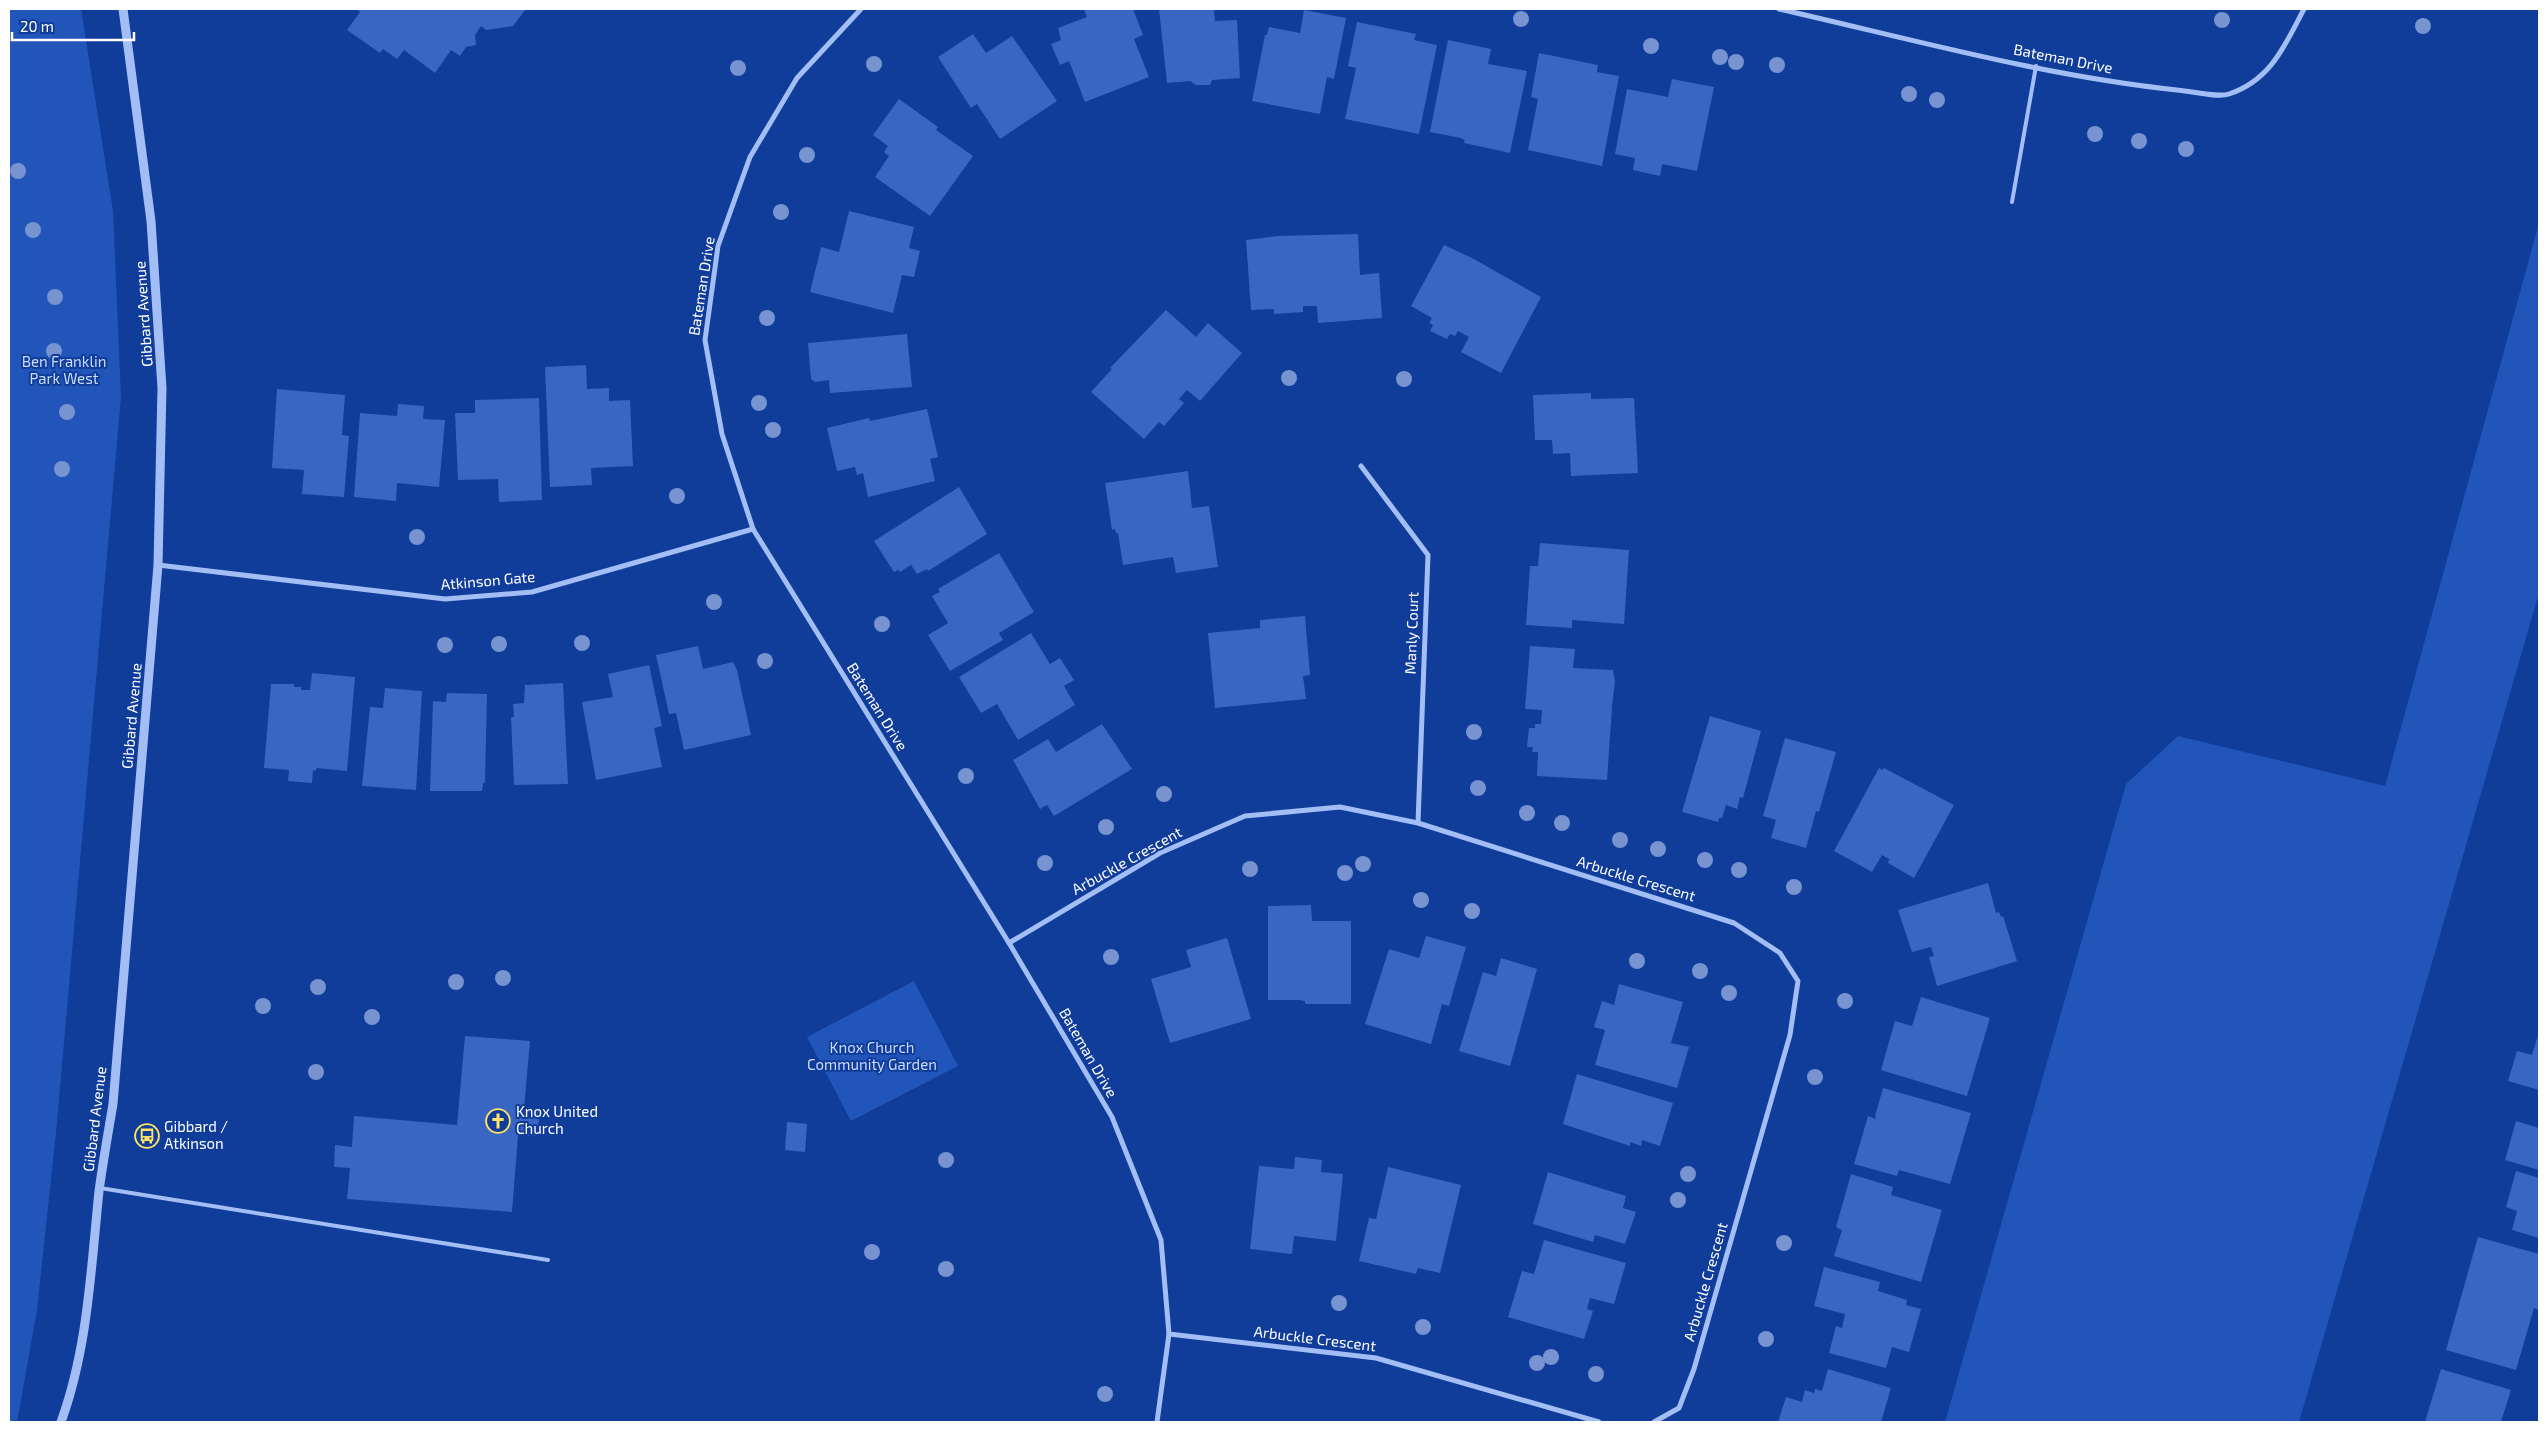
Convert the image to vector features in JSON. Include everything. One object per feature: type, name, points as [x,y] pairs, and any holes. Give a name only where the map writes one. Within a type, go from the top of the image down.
[{"type":"street","name":"Gibbard Avenue","points":[[61,1422],[73,1388],[86,1316],[100,1188],[113,1104],[158,565],[162,388],[152,221],[123,9]]},
{"type":"street","name":"Bateman Drive","points":[[861,9],[797,78],[750,157],[718,246],[705,340],[722,434],[753,529],[1010,943],[1112,1117],[1161,1240],[1169,1334],[1157,1422]]},
{"type":"street","name":"Bateman Drive","points":[[1780,9],[2124,84],[2227,95],[2255,84],[2276,60],[2304,9]]},
{"type":"street","name":"Manly Court","points":[[1361,466],[1428,554],[1418,824]]},
{"type":"street","name":"Atkinson Gate","points":[[158,565],[445,599],[532,592],[753,529]]},
{"type":"street","name":"Arbuckle Crescent","points":[[1010,943],[1160,854],[1245,816],[1340,807],[1418,824],[1734,923],[1780,953],[1798,981],[1790,1035],[1694,1369],[1678,1408],[1654,1422]]},
{"type":"street","name":"Arbuckle Crescent","points":[[1169,1334],[1376,1358],[1599,1422]]},
{"type":"lane","points":[[2012,202],[2036,66]]},
{"type":"lane","points":[[100,1188],[548,1260]]},
{"type":"green space","name":"Ben Franklin Park West","points":[[9,9],[81,9],[113,211],[121,397],[56,1133],[37,1310],[17,1422],[9,1422]]},
{"type":"green space","points":[[2539,223],[2539,593],[2299,1422],[1945,1422],[2126,784],[2178,736],[2385,786]]},
{"type":"green space","name":"Knox Church Community Garden","points":[[914,981],[958,1066],[851,1121],[807,1037]]},
{"type":"building","points":[[356,9],[526,9],[513,26],[486,30],[481,26],[475,35],[476,45],[466,47],[460,56],[451,50],[435,73],[404,50],[397,59],[383,49],[380,53],[347,30],[360,12]]},
{"type":"building","points":[[1084,9],[1133,9],[1143,35],[1134,39],[1149,77],[1085,102],[1069,61],[1060,65],[1051,44],[1061,40],[1058,28],[1087,17]]},
{"type":"building","points":[[1159,9],[1214,9],[1215,21],[1237,20],[1240,78],[1212,80],[1210,85],[1196,85],[1190,81],[1167,83]]},
{"type":"building","points":[[1304,10],[1346,18],[1334,79],[1327,77],[1320,114],[1252,101],[1265,35],[1267,35],[1269,27],[1300,33]]},
{"type":"building","points":[[1357,22],[1416,34],[1414,40],[1437,45],[1419,134],[1345,119],[1356,68],[1348,66]]},
{"type":"building","points":[[973,34],[986,53],[1012,36],[1057,101],[1000,139],[977,104],[971,108],[938,57]]},
{"type":"building","points":[[1448,40],[1491,49],[1488,64],[1527,71],[1510,153],[1464,143],[1465,140],[1461,138],[1430,132]]},
{"type":"building","points":[[1539,53],[1598,65],[1597,72],[1619,76],[1602,166],[1528,150],[1538,99],[1531,97]]},
{"type":"building","points":[[1672,79],[1714,87],[1697,171],[1662,164],[1660,176],[1633,170],[1635,158],[1615,154],[1627,89],[1668,97]]},
{"type":"building","points":[[899,99],[938,127],[936,130],[973,156],[930,216],[875,177],[889,156],[884,152],[888,146],[873,135]]},
{"type":"building","points":[[849,211],[914,227],[909,248],[920,251],[914,277],[902,275],[893,313],[810,292],[821,247],[839,252]]},
{"type":"building","points":[[1358,234],[1360,275],[1379,273],[1382,318],[1318,323],[1317,306],[1303,306],[1303,312],[1274,314],[1274,309],[1251,310],[1246,240],[1278,236]]},
{"type":"building","points":[[1444,245],[1472,258],[1541,297],[1501,373],[1461,352],[1469,337],[1458,331],[1455,336],[1450,334],[1447,339],[1430,331],[1433,325],[1429,323],[1432,318],[1411,306]]},
{"type":"building","points":[[1166,310],[1196,337],[1208,323],[1242,353],[1200,401],[1187,390],[1179,399],[1184,403],[1164,426],[1159,422],[1144,439],[1091,392],[1112,369],[1110,368]]},
{"type":"building","points":[[907,334],[912,387],[830,393],[829,380],[815,382],[811,379],[808,343]]},
{"type":"building","points":[[586,365],[587,389],[609,388],[609,401],[630,400],[633,466],[591,468],[592,485],[550,487],[545,367]]},
{"type":"building","points":[[277,389],[345,395],[342,435],[349,436],[344,497],[302,494],[304,470],[272,468]]},
{"type":"building","points":[[1591,393],[1591,399],[1634,398],[1638,473],[1571,476],[1570,453],[1553,454],[1552,440],[1535,440],[1533,395]]},
{"type":"building","points":[[539,398],[542,500],[499,502],[498,479],[458,480],[455,413],[475,413],[475,400]]},
{"type":"building","points":[[398,404],[424,406],[423,419],[445,420],[439,487],[397,483],[396,501],[354,497],[360,413],[397,416]]},
{"type":"building","points":[[927,409],[938,457],[930,459],[935,481],[868,497],[863,473],[857,475],[855,467],[837,471],[827,428],[869,418],[870,421]]},
{"type":"building","points":[[1188,471],[1192,508],[1209,506],[1218,567],[1176,573],[1173,557],[1123,565],[1118,533],[1116,533],[1115,529],[1112,530],[1105,483]]},
{"type":"building","points":[[959,487],[987,534],[928,571],[927,569],[917,574],[911,565],[900,572],[898,570],[894,572],[874,541]]},
{"type":"building","points":[[1540,543],[1629,550],[1624,624],[1572,620],[1572,628],[1526,625],[1530,566],[1538,566]]},
{"type":"building","points":[[999,553],[1034,612],[999,633],[1003,640],[950,671],[928,635],[948,623],[932,596],[940,592],[938,589]]},
{"type":"building","points":[[1305,616],[1310,675],[1303,676],[1306,699],[1215,708],[1208,633],[1260,628],[1260,620]]},
{"type":"building","points":[[1031,633],[1050,664],[1060,658],[1074,680],[1064,686],[1075,705],[1018,740],[997,704],[981,713],[959,677]]},
{"type":"building","points":[[698,646],[703,669],[733,662],[737,670],[751,735],[684,750],[676,713],[669,714],[656,655]]},
{"type":"building","points":[[1530,646],[1575,649],[1573,668],[1613,670],[1615,682],[1612,706],[1610,705],[1612,707],[1607,780],[1537,776],[1538,752],[1532,752],[1533,747],[1527,747],[1529,728],[1535,728],[1535,724],[1541,724],[1542,710],[1525,709]]},
{"type":"building","points":[[649,665],[662,726],[654,728],[662,767],[596,780],[582,702],[613,697],[608,674]]},
{"type":"building","points":[[312,673],[355,677],[347,771],[316,768],[316,771],[313,770],[312,783],[288,781],[289,770],[264,768],[271,684],[294,684],[294,687],[301,687],[301,690],[310,690]]},
{"type":"building","points":[[563,683],[568,784],[514,785],[511,717],[514,717],[513,704],[524,703],[525,685]]},
{"type":"building","points":[[385,688],[422,691],[416,790],[362,786],[370,707],[383,708]]},
{"type":"building","points":[[447,693],[487,694],[485,783],[483,783],[482,791],[430,791],[433,701],[446,702]]},
{"type":"building","points":[[1710,716],[1761,731],[1743,798],[1740,797],[1737,809],[1726,805],[1722,818],[1719,818],[1718,822],[1682,812]]},
{"type":"building","points":[[1102,724],[1132,769],[1054,816],[1047,805],[1040,809],[1013,760],[1048,739],[1056,752]]},
{"type":"building","points":[[1785,738],[1836,752],[1819,812],[1816,811],[1806,848],[1771,838],[1776,820],[1763,816]]},
{"type":"building","points":[[1879,768],[1882,770],[1884,768],[1954,805],[1914,878],[1888,863],[1889,859],[1882,855],[1872,872],[1834,851]]},
{"type":"building","points":[[1988,883],[1996,913],[1999,912],[2001,917],[2003,916],[2017,961],[1937,986],[1929,957],[1934,956],[1931,947],[1912,952],[1898,910]]},
{"type":"building","points":[[1311,905],[1312,921],[1351,921],[1351,1004],[1305,1004],[1305,1001],[1300,1000],[1268,1000],[1268,906]]},
{"type":"building","points":[[1426,936],[1466,947],[1449,1006],[1442,1004],[1431,1044],[1365,1024],[1389,949],[1419,958]]},
{"type":"building","points":[[1227,938],[1251,1019],[1170,1043],[1151,979],[1191,967],[1186,950]]},
{"type":"building","points":[[1501,958],[1537,969],[1510,1066],[1459,1051],[1483,972],[1496,976]]},
{"type":"building","points":[[1619,984],[1683,1002],[1671,1043],[1689,1047],[1677,1088],[1595,1065],[1605,1030],[1594,1027],[1602,1001],[1614,1005]]},
{"type":"building","points":[[1921,997],[1990,1018],[1967,1096],[1881,1070],[1895,1021],[1912,1026]]},
{"type":"building","points":[[2539,1032],[2539,1090],[2508,1081],[2517,1051],[2532,1055]]},
{"type":"building","name":"Knox United Church","points":[[465,1036],[530,1041],[524,1109],[540,1111],[537,1136],[518,1136],[512,1212],[347,1199],[350,1168],[334,1167],[335,1145],[352,1147],[354,1116],[457,1125]]},
{"type":"building","points":[[1577,1074],[1673,1103],[1660,1146],[1642,1140],[1641,1146],[1630,1142],[1630,1146],[1563,1124]]},
{"type":"building","points":[[1883,1088],[1971,1113],[1950,1184],[1899,1170],[1897,1176],[1854,1164],[1868,1116],[1876,1119],[1875,1116]]},
{"type":"building","points":[[2516,1121],[2539,1128],[2539,1170],[2505,1160]]},
{"type":"building","points":[[787,1122],[807,1124],[805,1152],[785,1150]]},
{"type":"building","points":[[1295,1157],[1322,1160],[1321,1172],[1343,1174],[1336,1241],[1294,1236],[1292,1254],[1250,1249],[1259,1166],[1294,1169]]},
{"type":"building","points":[[1388,1167],[1461,1185],[1440,1273],[1418,1268],[1416,1274],[1359,1261],[1369,1218],[1376,1219]]},
{"type":"building","points":[[2516,1171],[2539,1178],[2539,1238],[2512,1230],[2517,1211],[2506,1207]]},
{"type":"building","points":[[1548,1172],[1626,1196],[1623,1208],[1636,1212],[1625,1244],[1595,1235],[1593,1242],[1533,1224]]},
{"type":"building","points":[[1851,1174],[1893,1187],[1891,1195],[1942,1210],[1921,1282],[1834,1256],[1842,1230],[1836,1227]]},
{"type":"building","points":[[2478,1237],[2539,1254],[2539,1310],[2534,1308],[2516,1370],[2446,1350]]},
{"type":"building","points":[[1544,1240],[1626,1263],[1614,1304],[1590,1298],[1587,1309],[1593,1311],[1584,1339],[1508,1317],[1522,1271],[1534,1274]]},
{"type":"building","points":[[1824,1267],[1880,1282],[1878,1291],[1907,1300],[1906,1305],[1921,1309],[1909,1352],[1892,1347],[1886,1368],[1829,1353],[1836,1326],[1842,1328],[1845,1314],[1814,1306]]},
{"type":"building","points":[[1828,1369],[1891,1388],[1881,1422],[1778,1422],[1786,1397],[1802,1402],[1805,1390],[1814,1393],[1815,1389],[1822,1391]]},
{"type":"building","points":[[2441,1369],[2511,1390],[2501,1422],[2425,1422]]},
{"type":"place","name":"Knox United Church","points":[[498,1121]]},
{"type":"place","name":"Gibbard / Atkinson","points":[[147,1136]]}]
